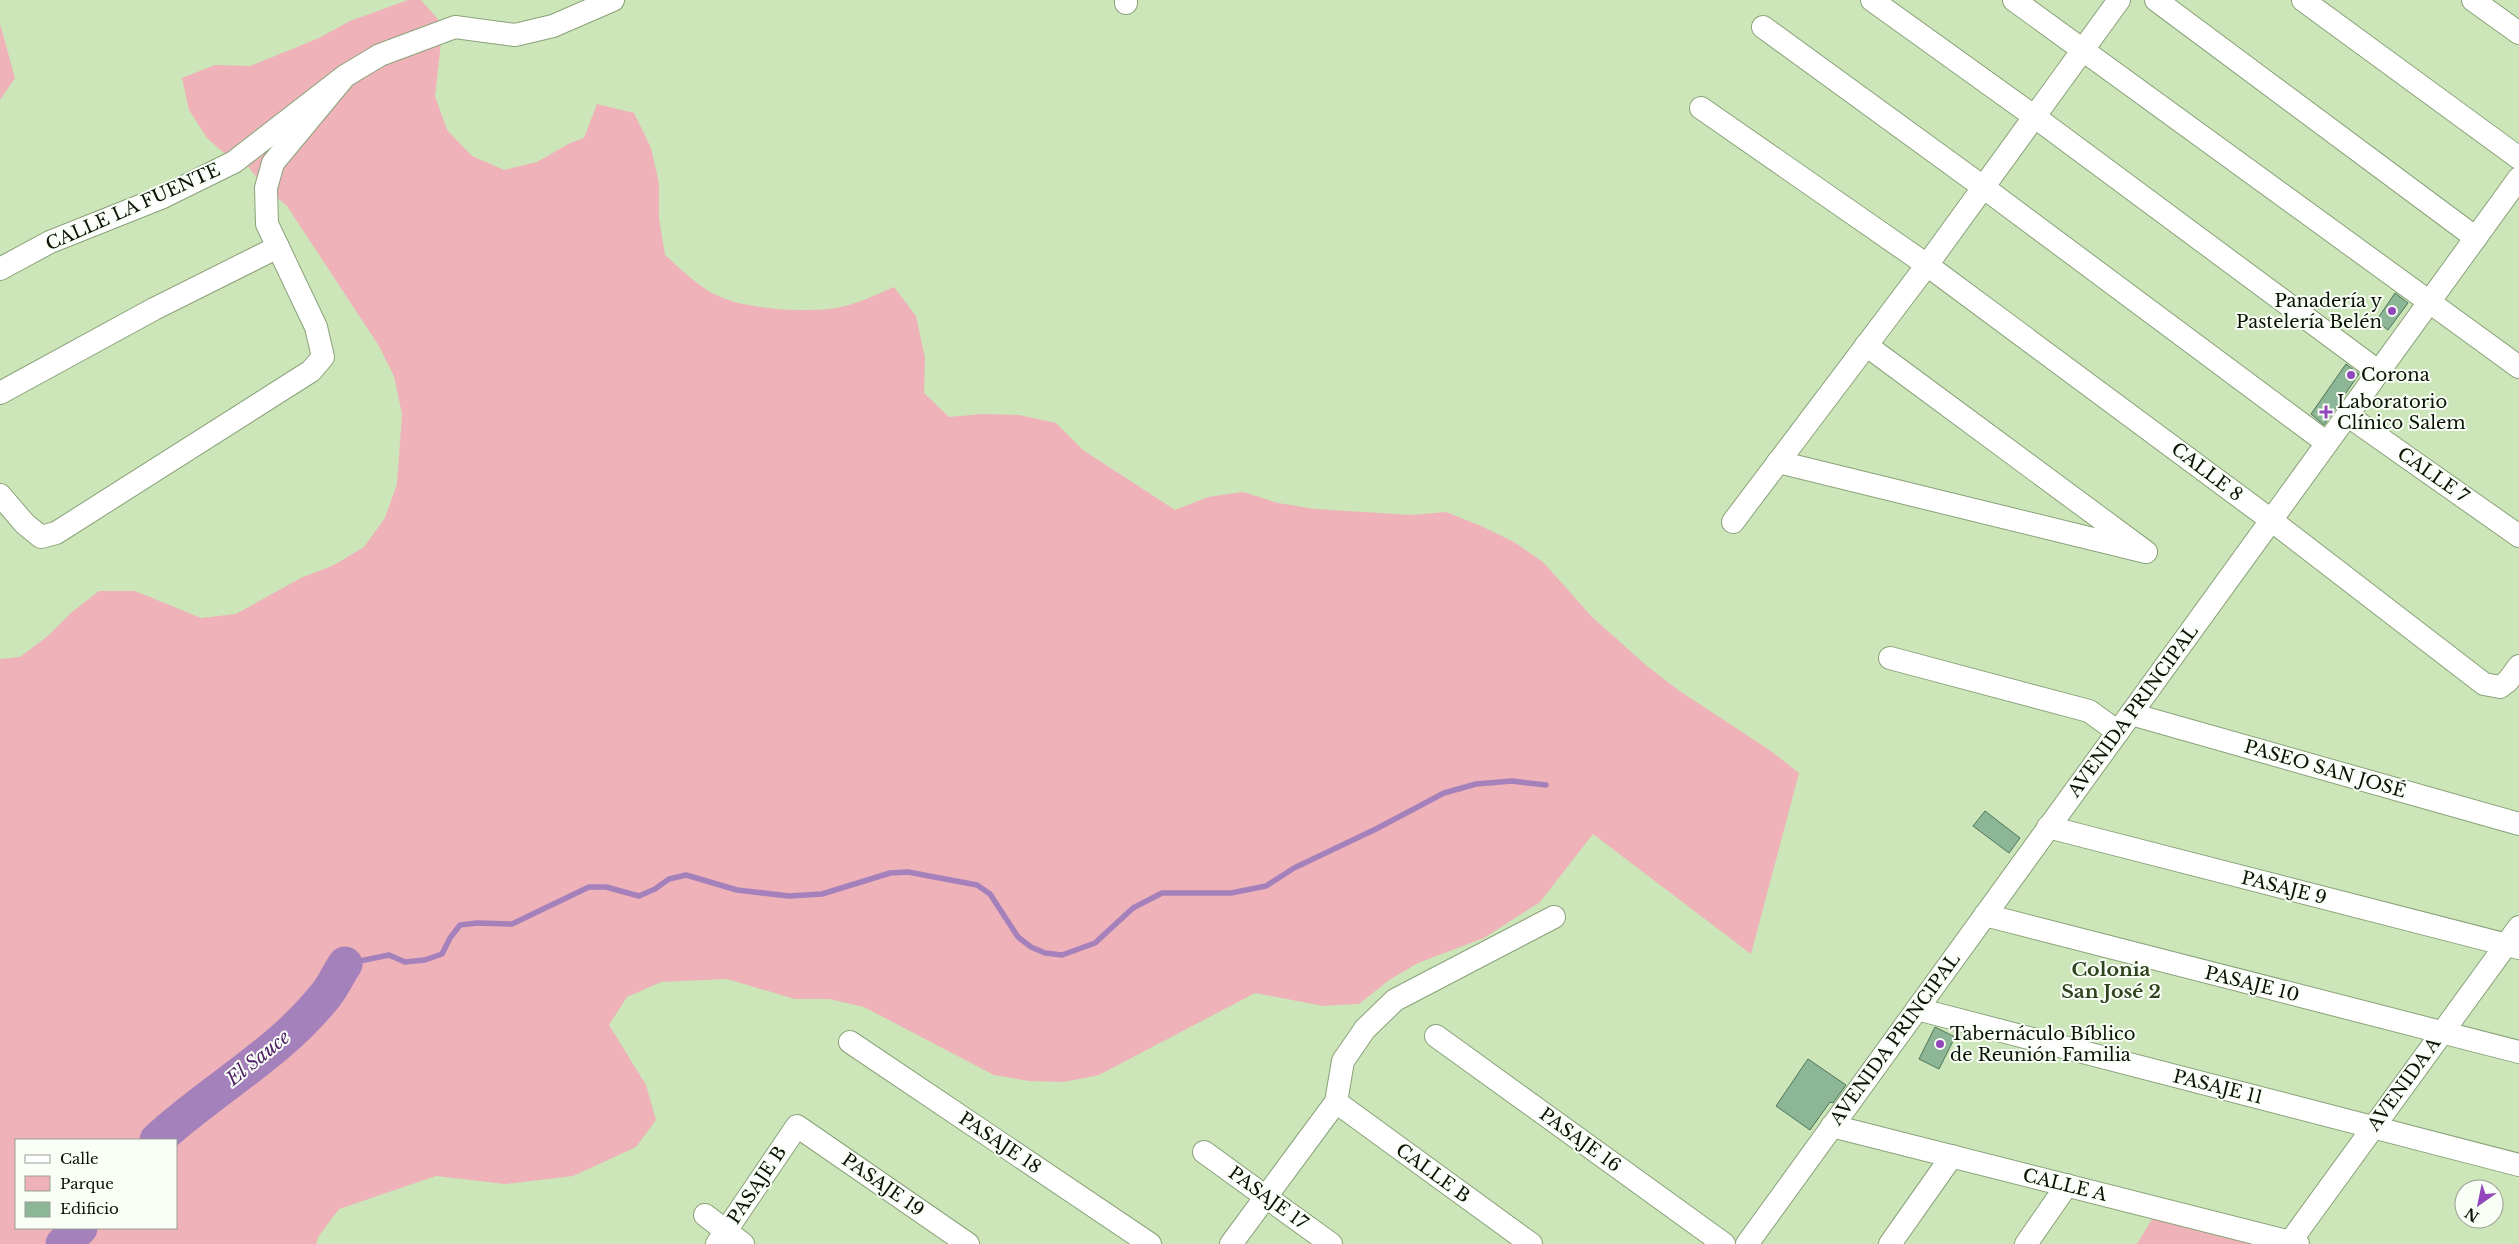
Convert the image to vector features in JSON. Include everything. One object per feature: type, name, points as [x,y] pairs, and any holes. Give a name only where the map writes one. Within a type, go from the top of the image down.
[{"type":"street","name":"CALLE LA FUENTE","points":[[0,269],[50,242],[163,197],[234,162],[345,76],[380,55],[455,27],[515,35],[554,26],[612,0]]},
{"type":"street","points":[[1872,0],[2035,117],[2378,372]]},
{"type":"street","points":[[2014,0],[2519,367]]},
{"type":"street","points":[[1733,522],[1927,265],[2118,0]]},
{"type":"street","points":[[2156,0],[2476,238]]},
{"type":"street","points":[[2303,0],[2519,158]]},
{"type":"street","points":[[2473,0],[2519,33]]},
{"type":"street","points":[[1763,27],[1983,187],[2327,443]]},
{"type":"street","points":[[0,495],[25,524],[41,537],[56,533],[311,371],[323,357],[316,327],[267,224],[266,188],[273,163],[345,76]]},
{"type":"street","name":"CALLE 8","points":[[1701,108],[1927,265],[2271,520],[2484,684],[2500,687],[2508,681],[2519,666]]},
{"type":"street","name":"AVENIDA PRINCIPAL","points":[[1747,1244],[2476,238],[2511,205],[2519,178]]},
{"type":"street","points":[[0,393],[154,309],[278,248]]},
{"type":"street","points":[[1778,462],[2146,552],[1866,345]]},
{"type":"street","name":"CALLE 7","points":[[2347,415],[2519,536]]},
{"type":"street","points":[[1890,658],[2089,711],[2118,732]]},
{"type":"street","name":"PASEO SAN JOSÉ","points":[[2131,714],[2519,824]]},
{"type":"street","name":"PASAJE 9","points":[[2048,827],[2513,947]]},
{"type":"street","name":"PASAJE 10","points":[[1985,915],[2519,1052]]},
{"type":"street","points":[[1231,1244],[1336,1102],[1343,1061],[1365,1029],[1395,1000],[1554,917]]},
{"type":"street","name":"AVENIDA A","points":[[2294,1243],[2373,1127],[2442,1032],[2513,947],[2519,927]]},
{"type":"street","name":"PASAJE 11","points":[[1917,1009],[2519,1164]]},
{"type":"street","name":"PASAJE 16","points":[[1436,1036],[1724,1244]]},
{"type":"street","name":"PASAJE 18","points":[[850,1042],[1150,1244]]},
{"type":"street","name":"CALLE B","points":[[1336,1102],[1530,1244]]},
{"type":"street","name":"PASAJE B","points":[[729,1240],[797,1126]]},
{"type":"street","name":"PASAJE 19","points":[[797,1126],[968,1244]]},
{"type":"street","name":"CALLE A","points":[[1832,1126],[2294,1243]]},
{"type":"street","name":"PASAJE 17","points":[[1204,1152],[1331,1244]]},
{"type":"street","points":[[1890,1244],[1952,1156]]},
{"type":"street","points":[[2026,1244],[2067,1185]]},
{"type":"street","points":[[705,1215],[729,1240]]},
{"type":"green space","points":[[408,0],[421,0],[443,25],[435,96],[447,130],[472,156],[504,170],[537,162],[570,143],[584,138],[597,104],[634,113],[651,148],[659,183],[659,219],[665,255],[692,279],[707,290],[723,298],[747,305],[775,309],[817,310],[837,308],[862,301],[894,287],[916,316],[925,358],[924,393],[949,417],[983,414],[1019,415],[1056,423],[1083,450],[1175,510],[1208,497],[1243,492],[1278,503],[1315,509],[1412,515],[1446,512],[1514,542],[1543,562],[1592,617],[1647,666],[1678,690],[1771,751],[1799,773],[1751,954],[1593,834],[1540,902],[1484,938],[1418,963],[1389,980],[1359,1004],[1323,1006],[1255,993],[1099,1075],[1064,1082],[1029,1081],[994,1075],[864,1007],[829,999],[795,999],[727,979],[661,982],[627,997],[609,1025],[646,1085],[656,1120],[636,1147],[573,1176],[505,1184],[436,1176],[339,1209],[318,1237],[316,1244],[0,1244],[0,659],[20,657],[49,635],[72,612],[99,591],[135,591],[201,618],[236,614],[301,578],[334,565],[364,547],[385,518],[397,484],[402,414],[394,376],[379,346],[287,206],[266,188],[244,162],[234,162],[207,138],[189,110],[182,78],[215,65],[250,66],[319,38],[350,21]]},
{"type":"green space","points":[[0,24],[15,78],[0,100]]},
{"type":"green space","points":[[2158,1209],[2297,1244],[2137,1244]]},
{"type":"building","name":"Panadería y Pastelería Belén","points":[[2395,293],[2408,303],[2388,330],[2376,321]]},
{"type":"building","points":[[2346,364],[2359,374],[2324,425],[2311,414]]},
{"type":"building","points":[[1985,811],[2020,838],[2009,853],[1973,826]]},
{"type":"building","name":"Tabernáculo Bíblico de Reunión Familia","points":[[1935,1027],[1955,1037],[1939,1069],[1919,1059]]},
{"type":"building","points":[[1808,1059],[1846,1085],[1833,1103],[1830,1102],[1810,1130],[1776,1106]]},
{"type":"waterway","points":[[345,964],[389,955],[405,962],[425,960],[442,954],[450,938],[460,925],[477,923],[512,924],[589,887],[606,887],[639,896],[655,889],[669,879],[686,875],[737,890],[789,896],[822,894],[890,873],[908,872],[977,885],[990,894],[1018,937],[1031,947],[1045,953],[1062,955],[1095,943],[1133,908],[1162,893],[1231,893],[1266,886],[1294,868],[1376,829],[1444,793],[1476,784],[1512,781],[1546,785]]},
{"type":"waterway","name":"El Sauce","points":[[158,1139],[287,1036],[307,1017],[328,992],[345,964]]},
{"type":"waterway","name":"El Sauce","points":[[63,1244],[79,1229]]},
{"type":"place","name":"Panadería y Pastelería Belén","points":[[2392,311]]},
{"type":"place","name":"Corona","points":[[2351,375]]},
{"type":"place","name":"Laboratorio Clínico Salem","points":[[2326,412]]},
{"type":"place","name":"Tabernáculo Bíblico de Reunión Familia","points":[[1940,1044]]},
{"type":"district","name":"Colonia San José 2","points":[[2111,980]]}]
